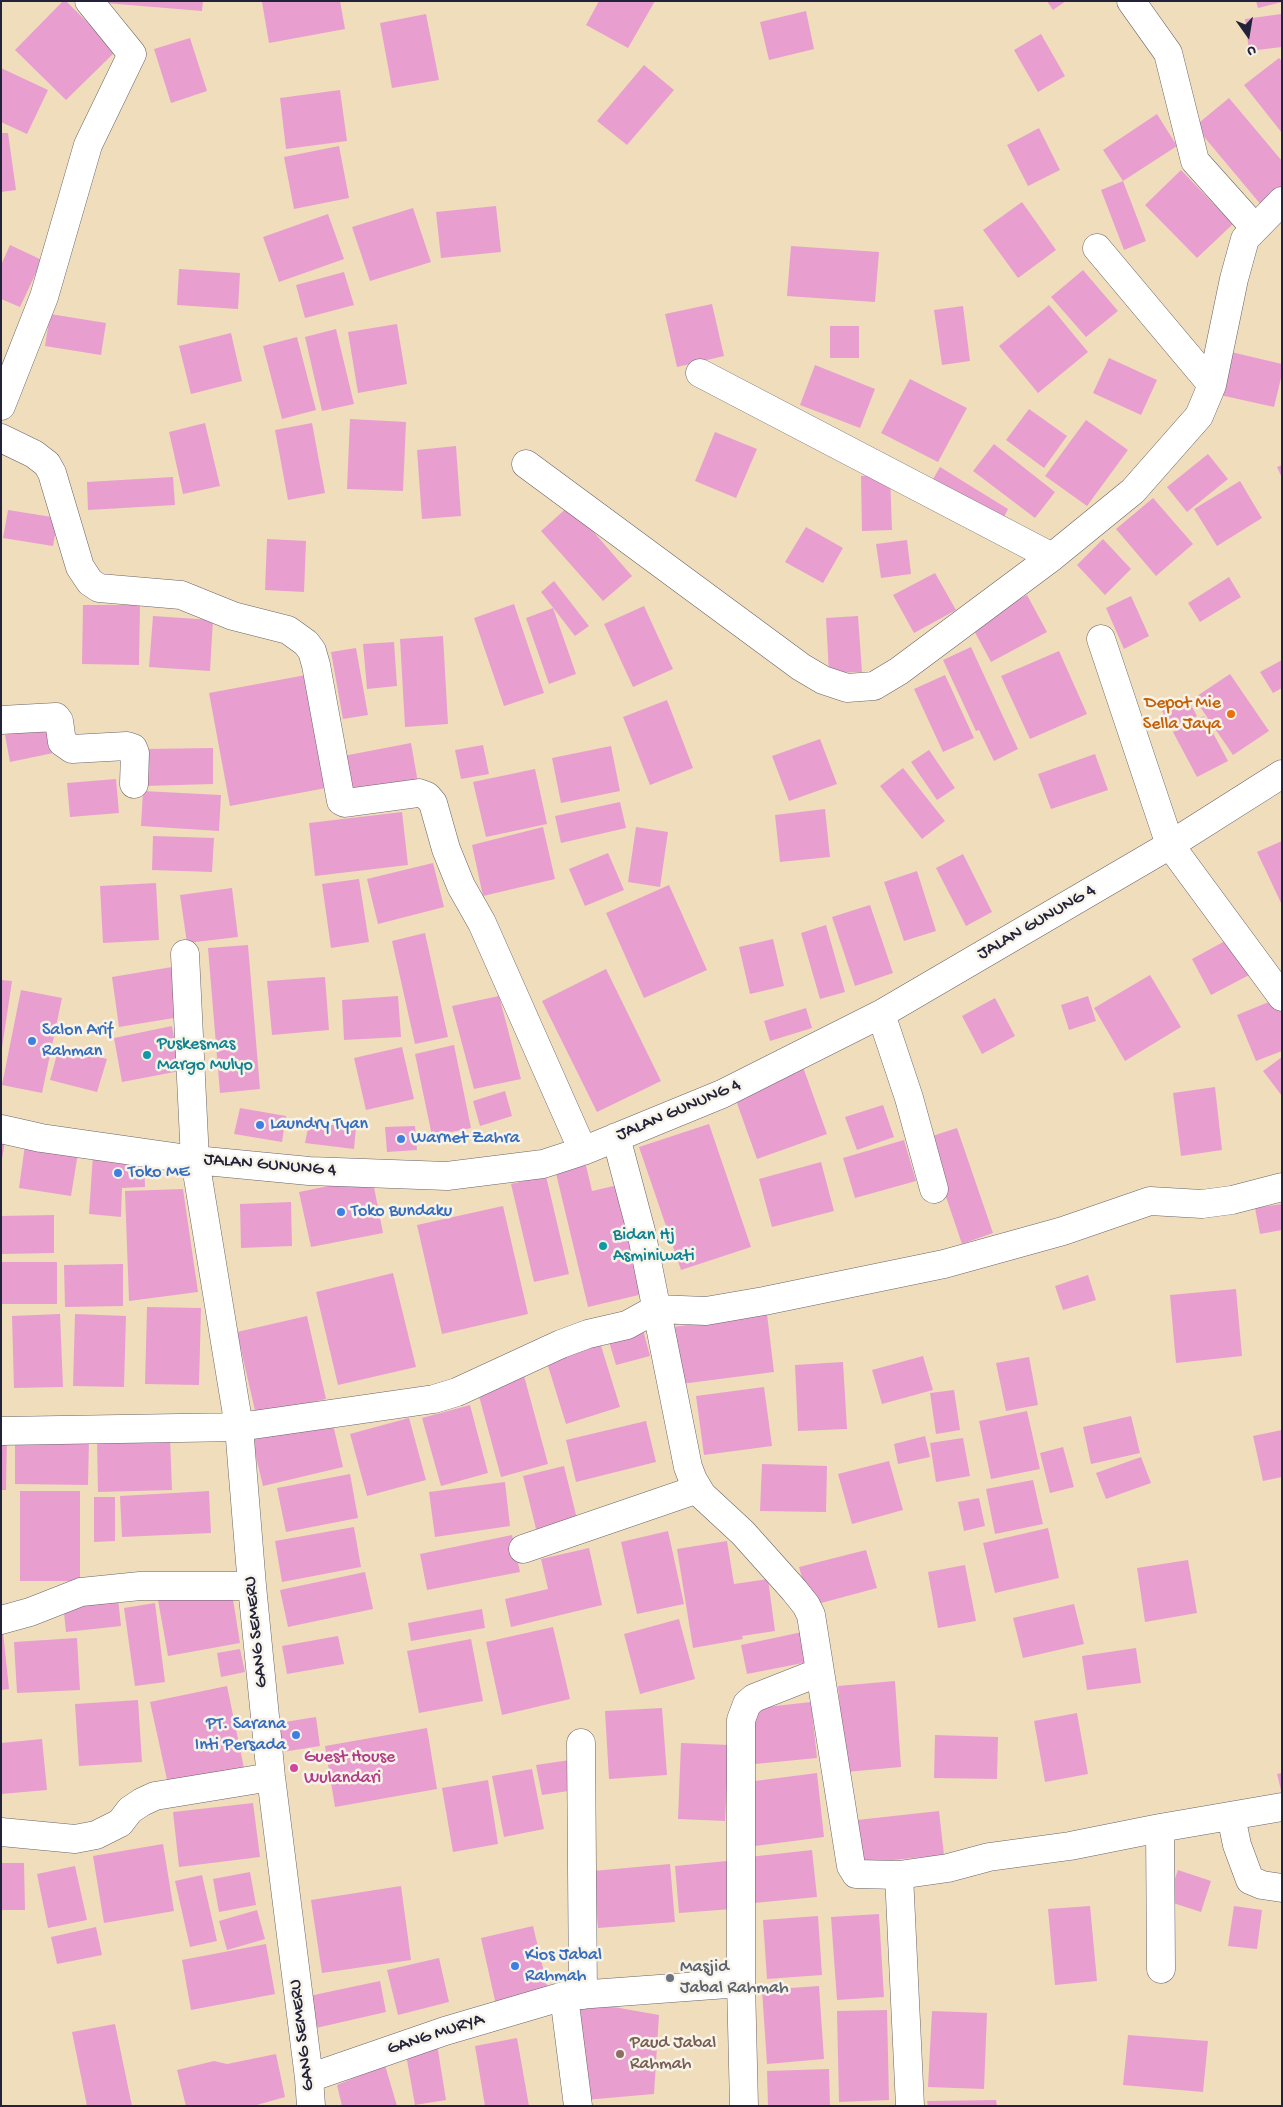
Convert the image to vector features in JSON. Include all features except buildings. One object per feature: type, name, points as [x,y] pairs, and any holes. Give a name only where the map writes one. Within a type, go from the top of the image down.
[{"type":"street","points":[[1,406],[44,297],[88,145],[132,54],[89,1]]},
{"type":"street","points":[[1131,1],[1168,53],[1195,161],[1256,228]]},
{"type":"street","points":[[526,464],[801,667],[823,680],[847,688],[874,686],[899,671],[1052,558],[1133,491],[1199,416],[1212,385],[1234,279],[1245,239],[1282,201]]},
{"type":"street","points":[[1097,248],[1212,385]]},
{"type":"street","points":[[700,373],[1052,558]]},
{"type":"street","points":[[1,438],[34,454],[47,464],[52,473],[80,567],[90,582],[100,588],[181,595],[233,616],[288,630],[306,643],[312,651],[316,665],[341,801],[345,803],[419,793],[428,796],[433,803],[446,849],[461,886],[482,923],[583,1151]]},
{"type":"street","points":[[1101,639],[1170,846],[1282,997]]},
{"type":"street","points":[[1,720],[56,717],[59,721],[62,742],[72,749],[127,746],[133,748],[134,784]]},
{"type":"street","name":"JALAN GUNUNG 4","points":[[1,1129],[41,1138],[195,1160],[309,1171],[447,1176],[543,1164],[583,1151],[722,1094],[882,1014],[1170,846],[1282,774]]},
{"type":"street","name":"GANG SEMERU","points":[[185,954],[195,1160],[239,1427],[252,1586],[271,1777],[311,2106]]},
{"type":"street","points":[[882,1014],[909,1098],[934,1189]]},
{"type":"street","points":[[616,1137],[641,1231],[688,1467],[702,1495],[743,1533],[806,1605],[812,1622],[852,1870],[858,1875],[899,1875],[948,1868],[989,1857],[1070,1846],[1160,1828],[1282,1808]]},
{"type":"street","points":[[1,1431],[239,1427],[356,1411],[446,1396],[505,1371],[561,1344],[588,1334],[627,1325],[656,1309],[706,1312],[764,1301],[944,1264],[1063,1231],[1150,1201],[1202,1204],[1232,1200],[1282,1187]]},
{"type":"street","points":[[523,1549],[698,1489]]},
{"type":"street","points":[[1,1620],[30,1612],[81,1592],[140,1586],[252,1586]]},
{"type":"street","points":[[744,2106],[741,1983],[740,1720],[747,1704],[754,1698],[820,1672]]},
{"type":"street","points":[[578,2106],[574,1996],[581,1743]]},
{"type":"street","points":[[1,1832],[75,1839],[96,1835],[115,1827],[130,1810],[155,1796],[271,1777]]},
{"type":"street","points":[[1231,1816],[1237,1845],[1250,1880],[1262,1886],[1282,1888]]},
{"type":"street","points":[[1160,1828],[1160,1969]]},
{"type":"street","points":[[899,1875],[910,2106]]},
{"type":"street","name":"GANG MURYA","points":[[309,2078],[445,2032],[574,1996],[741,1983]]},
{"type":"place","name":"Depot Mie Sella Jaya","points":[[1231,714]]},
{"type":"place","name":"Salon Arif Rahman","points":[[32,1041]]},
{"type":"place","name":"Puskesmas Margo Mulyo","points":[[147,1055]]},
{"type":"place","name":"Laundry Tyan","points":[[260,1125]]},
{"type":"place","name":"Warnet Zahra","points":[[401,1139]]},
{"type":"place","name":"Toko ME","points":[[118,1173]]},
{"type":"place","name":"Toko Bundaku","points":[[341,1212]]},
{"type":"place","name":"Bidan Hj Asminiwati","points":[[603,1246]]},
{"type":"place","name":"PT. Sarana Inti Persada","points":[[296,1735]]},
{"type":"place","name":"Guest House Wulandari","points":[[294,1768]]},
{"type":"place","name":"Kios Jabal Rahmah","points":[[515,1966]]},
{"type":"place","name":"Masjid Jabal Rahmah","points":[[670,1978]]},
{"type":"place","name":"Paud Jabal Rahmah","points":[[620,2054]]}]
